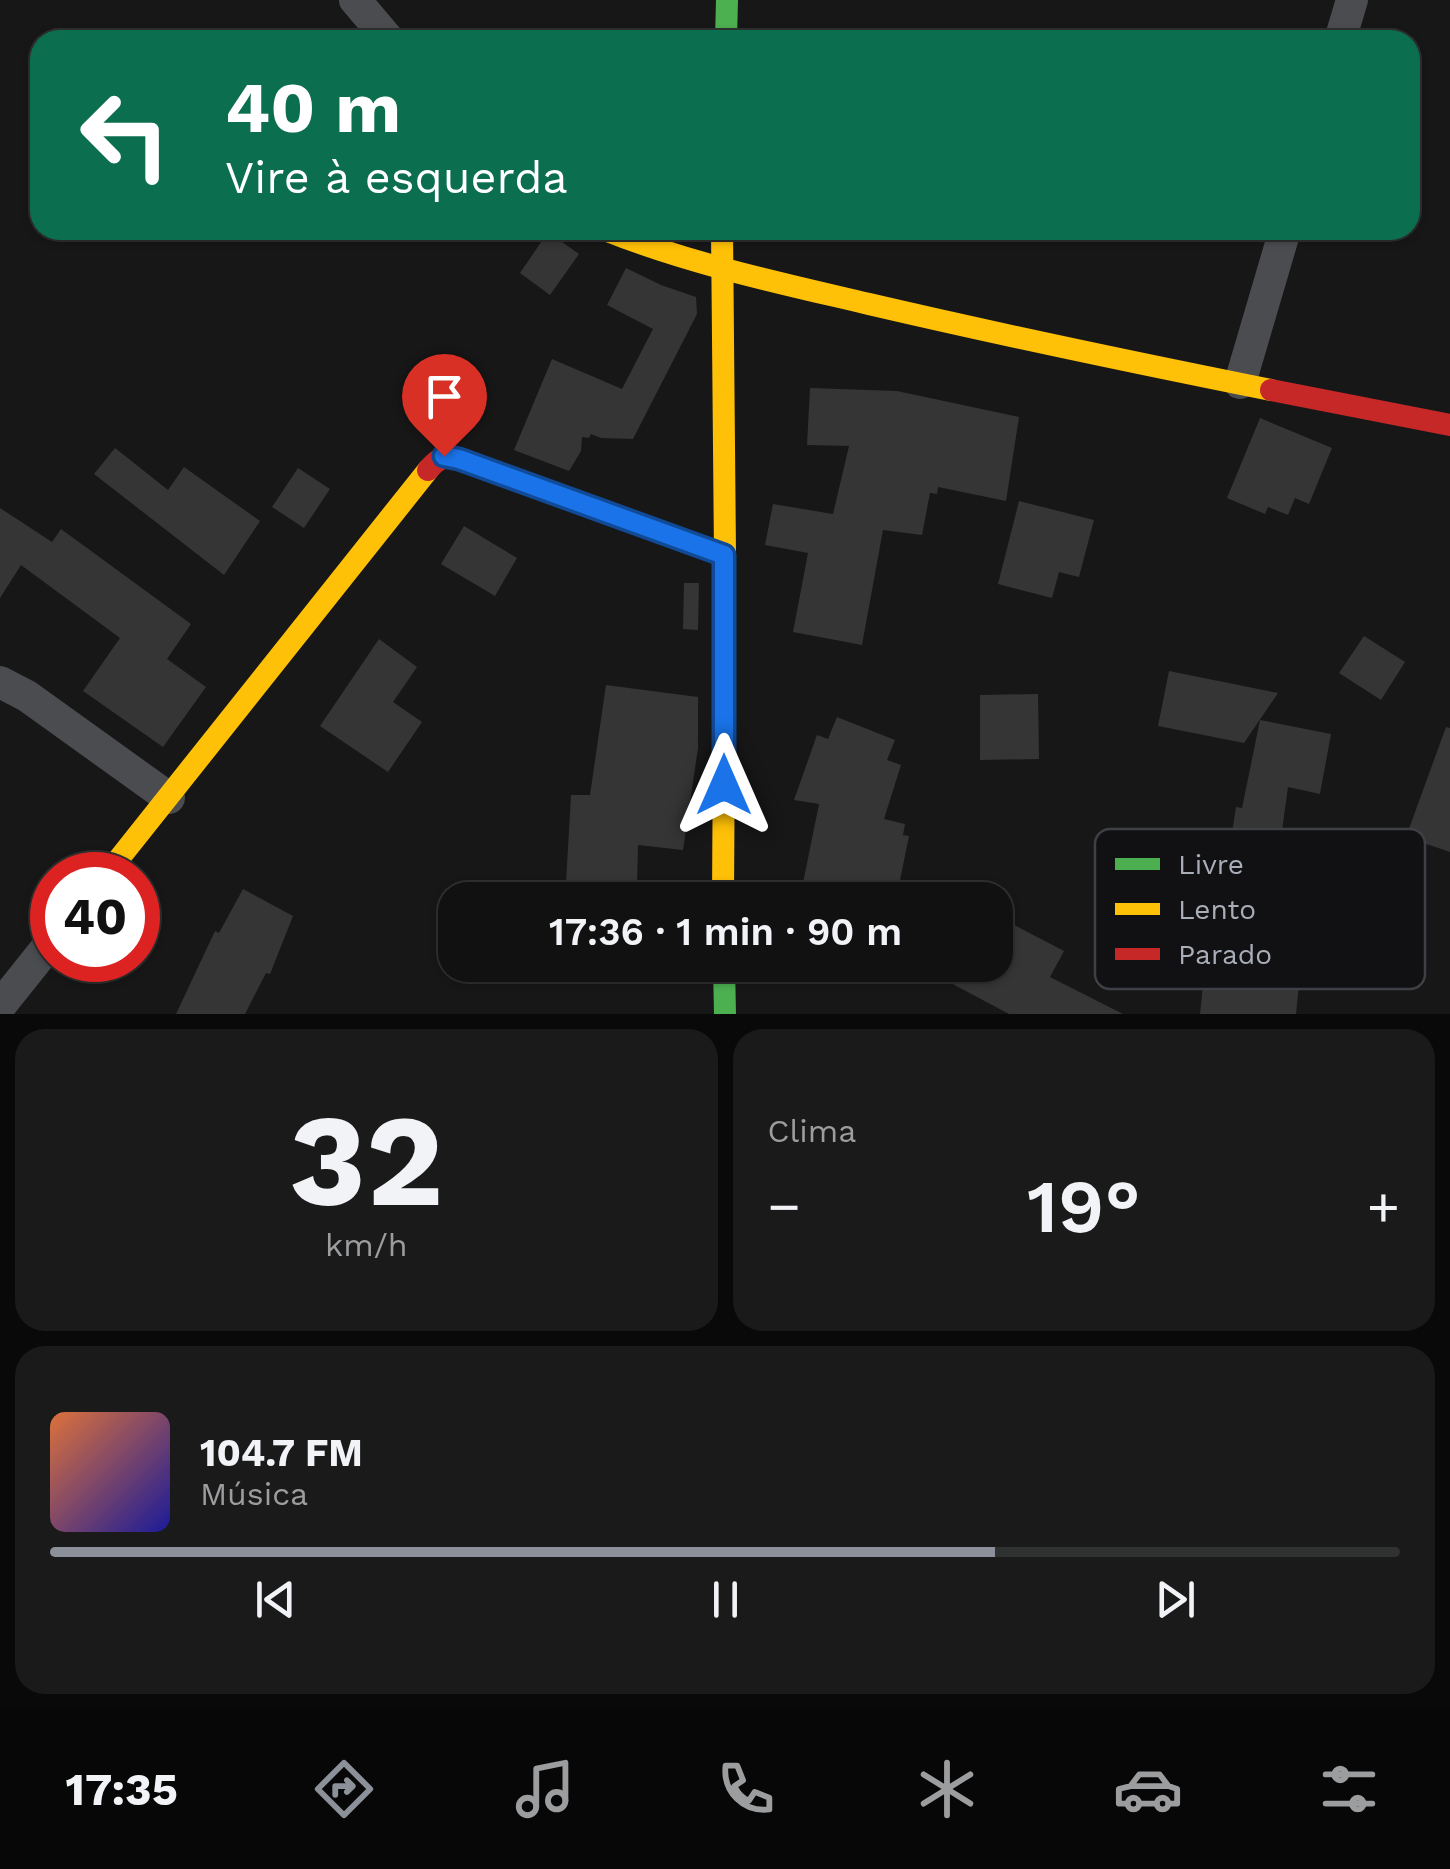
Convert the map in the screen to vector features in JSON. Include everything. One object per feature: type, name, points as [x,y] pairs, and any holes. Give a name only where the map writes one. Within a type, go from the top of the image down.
[{"type":"street","points":[[355,0],[380,30]]},
{"type":"street","points":[[726,30],[728,0]]},
{"type":"street","points":[[1343,30],[1352,0]]},
{"type":"street","points":[[628,240],[721,268],[1055,347],[1450,425]]},
{"type":"street","points":[[722,240],[723,882]]},
{"type":"street","points":[[1240,383],[1282,240]]},
{"type":"street","points":[[125,852],[436,460],[444,456],[724,555]]},
{"type":"street","points":[[0,682],[27,696],[169,798]]},
{"type":"street","points":[[0,1006],[30,968]]},
{"type":"street","points":[[724,982],[724,1014]]},
{"type":"building","points":[[543,240],[559,240],[579,254],[550,295],[520,273]]},
{"type":"building","points":[[626,268],[696,297],[697,314],[633,439],[591,434],[589,438],[582,437],[581,451],[569,471],[514,450],[552,359],[622,389],[653,329],[607,305]]},
{"type":"building","points":[[810,388],[897,391],[1019,417],[1006,501],[938,487],[937,494],[930,493],[922,535],[883,530],[862,645],[793,632],[808,553],[765,545],[773,504],[833,514],[849,446],[807,445]]},
{"type":"building","points":[[1260,418],[1332,448],[1309,504],[1295,498],[1288,515],[1268,507],[1265,514],[1227,498]]},
{"type":"building","points":[[115,448],[168,490],[184,467],[260,521],[224,575],[94,474]]},
{"type":"building","points":[[298,468],[330,489],[304,528],[272,507]]},
{"type":"building","points":[[1019,501],[1094,520],[1079,577],[1059,572],[1052,598],[998,584]]},
{"type":"building","points":[[0,508],[52,542],[61,529],[191,624],[167,659],[206,687],[163,747],[83,691],[120,638],[21,565],[0,598]]},
{"type":"building","points":[[464,526],[517,558],[495,596],[441,564]]},
{"type":"building","points":[[684,583],[699,583],[698,630],[683,629]]},
{"type":"building","points":[[1364,636],[1405,662],[1381,700],[1339,673]]},
{"type":"building","points":[[379,639],[417,667],[393,702],[422,722],[388,772],[320,726]]},
{"type":"building","points":[[1169,671],[1278,693],[1244,743],[1158,726]]},
{"type":"building","points":[[606,685],[698,697],[698,748],[683,850],[638,845],[637,882],[566,882],[571,795],[590,795]]},
{"type":"building","points":[[1038,694],[1039,759],[980,760],[980,695]]},
{"type":"building","points":[[837,717],[895,740],[887,760],[901,765],[884,819],[905,824],[903,835],[909,836],[900,882],[803,882],[819,804],[794,800],[817,735],[828,739]]},
{"type":"building","points":[[1260,720],[1331,734],[1320,794],[1288,787],[1282,829],[1233,829],[1236,807],[1242,808]]},
{"type":"building","points":[[1446,727],[1450,728],[1450,852],[1425,843],[1425,829],[1409,829]]},
{"type":"building","points":[[243,889],[293,916],[270,974],[266,973],[245,1014],[176,1014],[215,931],[219,933]]},
{"type":"building","points":[[1013,924],[1064,951],[1050,977],[1123,1014],[1009,1014],[949,982],[1013,982]]},
{"type":"building","points":[[1203,989],[1298,989],[1296,1014],[1200,1014]]},
{"type":"traffic: fast","points":[[726,30],[727,0]]},
{"type":"traffic: fast","points":[[724,982],[725,1014]]},
{"type":"traffic: slow","points":[[632,240],[702,263],[802,288],[1271,390]]},
{"type":"traffic: slow","points":[[722,240],[723,882]]},
{"type":"traffic: slow","points":[[124,852],[428,470]]},
{"type":"traffic: jam","points":[[1271,390],[1450,425]]},
{"type":"traffic: jam","points":[[428,470],[441,459],[459,459],[725,555]]},
{"type":"route","points":[[444,456],[724,555],[724,785]]}]
